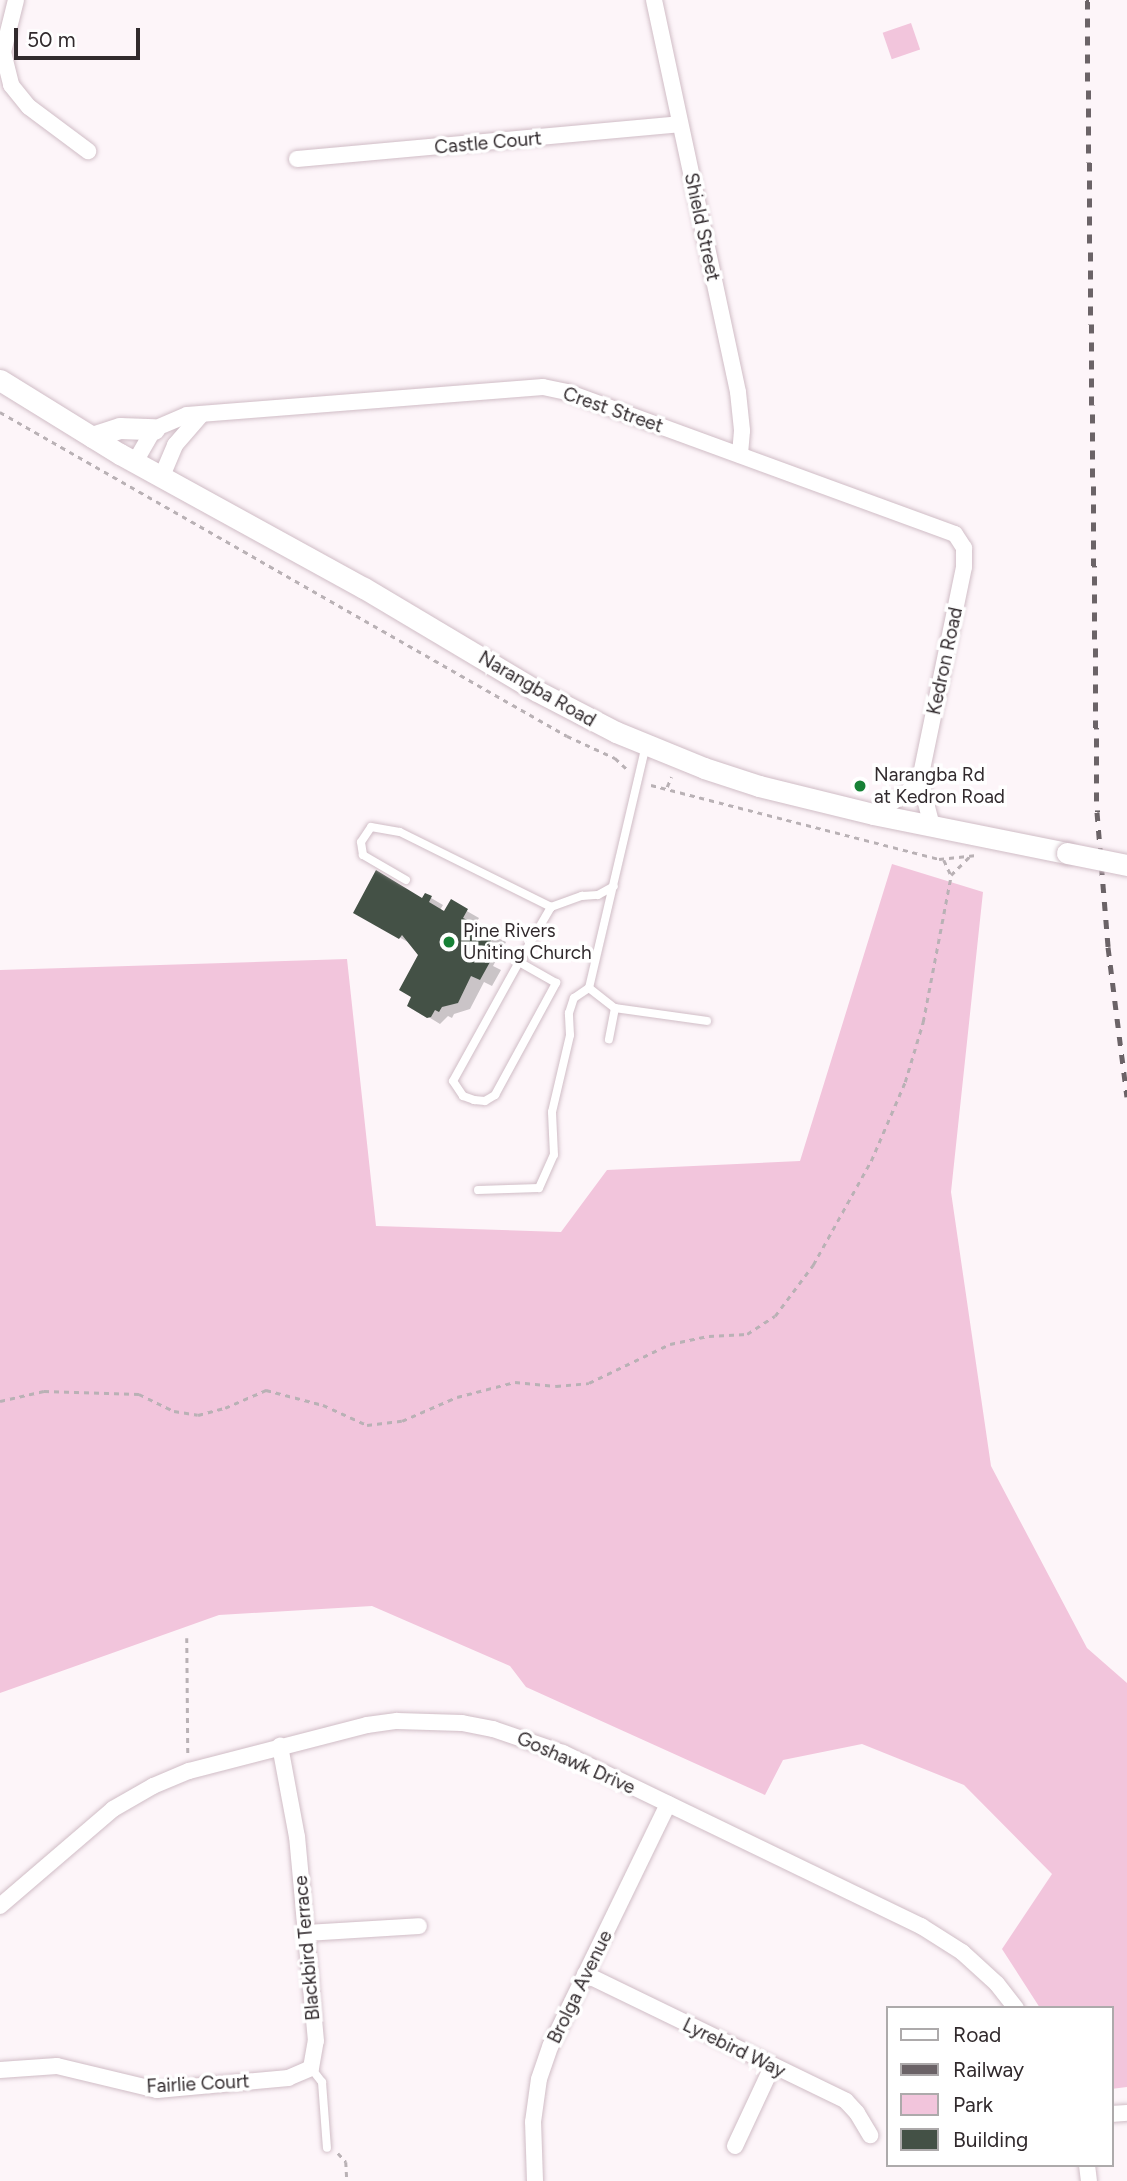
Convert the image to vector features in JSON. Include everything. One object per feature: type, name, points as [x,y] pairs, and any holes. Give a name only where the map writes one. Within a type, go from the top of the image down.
[{"type":"main road","name":"Narangba Road","points":[[0,380],[135,462],[364,589],[568,709],[646,745],[733,779],[873,814],[1127,865]]},
{"type":"main road","points":[[92,437],[120,428],[154,429]]},
{"type":"street","points":[[16,0],[4,52],[11,85],[29,107],[88,151]]},
{"type":"street","name":"Shield Street","points":[[654,0],[738,392],[742,431],[740,455]]},
{"type":"street","name":"Castle Court","points":[[297,159],[679,124]]},
{"type":"street","name":"Crest Street","points":[[154,429],[187,415],[543,387],[567,392],[946,530],[963,542]]},
{"type":"street","points":[[162,476],[175,445],[201,415]]},
{"type":"street","points":[[135,462],[154,429]]},
{"type":"street","name":"Kedron Road","points":[[932,826],[920,780],[964,567],[963,542]]},
{"type":"street","points":[[873,814],[920,780]]},
{"type":"street","name":"Goshawk Drive","points":[[0,1906],[113,1809],[153,1786],[189,1771],[280,1745],[397,1721],[461,1723],[530,1740],[921,1926],[962,1952],[997,1983],[1014,2006]]},
{"type":"street","name":"Blackbird Terrace","points":[[280,1745],[297,1837],[316,2041],[311,2068]]},
{"type":"street","name":"Brolga Avenue","points":[[536,2181],[533,2122],[539,2079],[551,2045],[668,1804]]},
{"type":"street","points":[[306,1933],[419,1926]]},
{"type":"street","name":"Lyrebird Way","points":[[585,1974],[846,2101],[858,2113],[870,2135]]},
{"type":"street","name":"Fairlie Court","points":[[0,2070],[57,2066],[157,2090],[288,2078],[311,2068]]},
{"type":"street","points":[[735,2146],[772,2067]]},
{"type":"lane","points":[[478,1190],[539,1188],[554,1155],[552,1112],[570,1035],[569,1013],[574,998],[589,988],[646,745]]},
{"type":"lane","points":[[406,880],[363,855],[361,842],[371,827],[400,832],[551,907]]},
{"type":"lane","points":[[519,962],[556,984],[495,1095],[485,1101],[463,1096],[453,1081],[519,962],[551,907],[582,896],[598,895],[614,886]]},
{"type":"lane","points":[[589,988],[615,1008],[707,1021]]},
{"type":"lane","points":[[610,1039],[615,1008]]},
{"type":"lane","name":"Blackbird Terrace","points":[[311,2068],[322,2082],[327,2148]]},
{"type":"path","points":[[0,412],[567,736],[615,758],[626,765],[628,778]]},
{"type":"path","points":[[667,788],[671,777]]},
{"type":"path","points":[[0,1401],[44,1391],[139,1394],[174,1411],[198,1415],[225,1408],[266,1390],[323,1405],[367,1425],[402,1421],[457,1397],[515,1382],[556,1385],[589,1383],[670,1343],[709,1336],[747,1334],[775,1316],[813,1265],[871,1161],[905,1082],[923,1022],[951,875],[970,856],[944,860],[654,786]]},
{"type":"path","points":[[944,860],[951,875]]},
{"type":"path","points":[[187,1639],[189,1771]]},
{"type":"path","points":[[338,2153],[346,2162],[347,2181]]},
{"type":"green space","points":[[911,23],[920,49],[892,59],[883,33]]},
{"type":"green space","points":[[892,864],[983,892],[951,1192],[991,1466],[1087,1648],[1127,1683],[1127,2087],[1113,2089],[1113,2006],[1039,2006],[1002,1949],[1052,1874],[964,1785],[862,1744],[783,1760],[765,1795],[526,1687],[510,1666],[372,1606],[219,1615],[0,1693],[0,970],[347,959],[376,1226],[561,1232],[607,1170],[800,1161]]},
{"type":"building","points":[[376,870],[422,898],[425,893],[432,896],[429,902],[444,911],[451,899],[468,909],[463,918],[495,933],[482,957],[490,962],[480,980],[471,976],[458,1003],[442,1007],[439,1012],[435,1010],[431,1017],[427,1018],[407,1006],[411,997],[399,990],[418,955],[402,935],[399,939],[353,913]]},
{"type":"railway","points":[[1087,0],[1097,812],[1108,947],[1127,1097]]},
{"type":"place","name":"Narangba Rd at Kedron Road","points":[[860,786]]},
{"type":"place","name":"Pine Rivers Uniting Church","points":[[449,942]]}]
